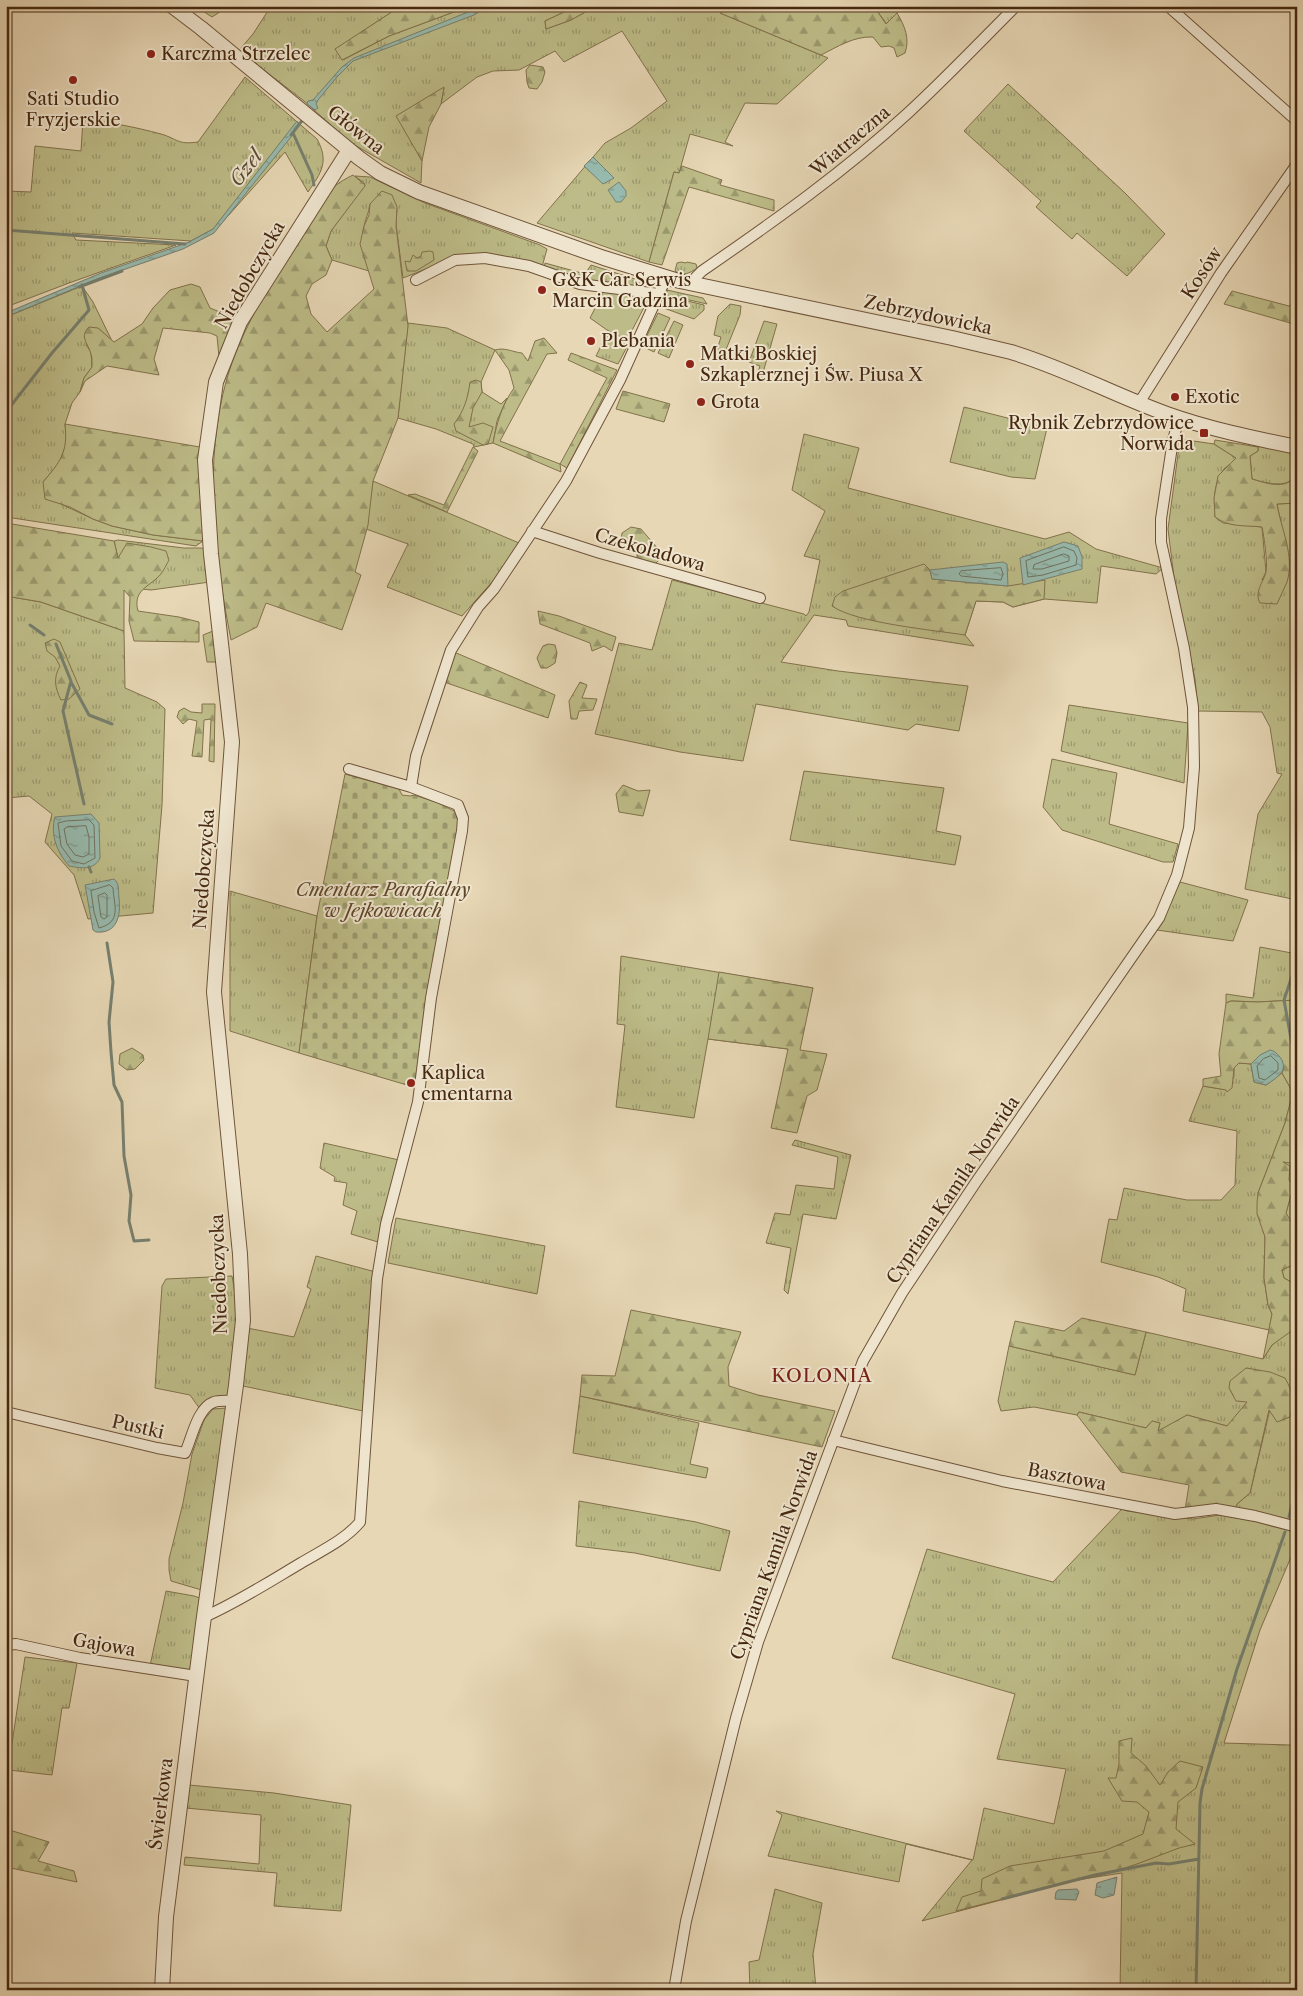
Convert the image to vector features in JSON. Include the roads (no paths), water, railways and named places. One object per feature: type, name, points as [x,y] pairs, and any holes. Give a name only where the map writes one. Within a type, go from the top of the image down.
[{"type":"street","name":"Główna","points":[[172,6],[380,173],[405,186],[545,237]]},
{"type":"street","name":"Wiatraczna","points":[[692,284],[702,271],[784,214],[834,176],[900,120],[1016,6]]},
{"type":"street","points":[[1168,6],[1297,120]]},
{"type":"street","name":"Niedobczycka","points":[[203,1620],[234,1401],[242,1320],[240,1254],[214,992],[232,742],[211,554],[205,460],[216,382],[240,322],[349,150]]},
{"type":"street","name":"Kosów","points":[[1139,403],[1221,273],[1297,164]]},
{"type":"street","name":"Zebrzydowicka","points":[[545,237],[666,278],[1010,352],[1058,368],[1179,418],[1227,432],[1297,448]]},
{"type":"street","points":[[416,280],[455,260],[485,258],[529,266],[580,284],[659,294]]},
{"type":"street","points":[[411,787],[416,756],[451,650],[478,607],[494,589],[566,481],[620,380],[666,278]]},
{"type":"street","name":"Cypriana Kamila Norwida","points":[[674,1990],[686,1921],[736,1718],[758,1642],[864,1361],[902,1293],[976,1182],[1159,918],[1177,875],[1189,828],[1194,767],[1192,707],[1184,648],[1161,542],[1161,520],[1172,440],[1179,418]]},
{"type":"street","name":"Czekoladowa","points":[[532,531],[600,553],[760,598]]},
{"type":"street","points":[[203,1620],[332,1544],[352,1531],[360,1522],[377,1279],[386,1224],[418,1102],[432,998],[463,818],[458,805],[411,787],[349,769]]},
{"type":"street","name":"Pustki","points":[[6,1412],[185,1453],[199,1417],[206,1408],[214,1402],[234,1401]]},
{"type":"street","name":"Basztowa","points":[[834,1440],[1002,1481],[1124,1505],[1175,1514],[1216,1509],[1297,1527]]},
{"type":"street","name":"Świerkowa","points":[[162,1990],[166,1917],[203,1620]]},
{"type":"street","name":"Gajowa","points":[[6,1645],[16,1644],[80,1658],[196,1676]]},
{"type":"water","points":[[483,6],[489,6],[474,15],[353,61],[318,100],[316,104],[318,108],[315,110],[307,104],[308,101],[313,100],[342,67],[354,58]]},
{"type":"water","points":[[297,121],[299,125],[291,137],[214,233],[183,249],[97,279],[6,317],[6,313],[101,273],[189,242],[213,229]]},
{"type":"water","points":[[593,157],[614,178],[603,184],[584,166]]},
{"type":"water","points":[[619,182],[626,191],[626,196],[621,202],[616,202],[608,190]]},
{"type":"water","points":[[1064,542],[1078,546],[1082,557],[1082,569],[1023,585],[1020,558]]},
{"type":"water","points":[[1003,562],[1007,564],[1008,586],[932,579],[930,570]]},
{"type":"water","points":[[91,814],[99,823],[100,858],[90,867],[69,866],[61,855],[54,837],[55,817]]},
{"type":"water","points":[[114,879],[118,888],[118,917],[113,927],[109,930],[96,932],[93,930],[85,885]]},
{"type":"water","points":[[1270,1050],[1280,1057],[1283,1062],[1283,1070],[1266,1085],[1254,1082],[1251,1064],[1260,1055]]},
{"type":"water","points":[[1117,1877],[1114,1895],[1103,1898],[1095,1895],[1097,1883]]},
{"type":"water","points":[[1077,1889],[1079,1892],[1076,1900],[1055,1899],[1058,1890]]},
{"type":"waterway","name":"Gzel","points":[[291,135],[304,118]]},
{"type":"waterway","points":[[293,133],[312,175],[314,185]]},
{"type":"waterway","points":[[6,230],[185,244]]},
{"type":"waterway","name":"Gzel","points":[[79,287],[122,271]]},
{"type":"waterway","points":[[6,412],[52,353],[89,310],[82,285]]},
{"type":"waterway","points":[[30,625],[44,635]]},
{"type":"waterway","points":[[56,644],[71,681],[63,711],[84,804]]},
{"type":"waterway","points":[[71,682],[89,715],[112,724]]},
{"type":"waterway","points":[[89,867],[91,872]]},
{"type":"waterway","points":[[107,943],[113,982],[109,1022],[111,1052],[114,1085],[122,1102],[124,1156],[131,1195],[129,1221],[134,1241],[149,1240]]},
{"type":"waterway","points":[[1297,961],[1284,1000],[1297,1072]]},
{"type":"waterway","points":[[1289,1517],[1297,1483]]},
{"type":"waterway","points":[[1196,1990],[1200,1803],[1202,1789],[1237,1669],[1285,1532]]},
{"type":"waterway","points":[[1002,1899],[1095,1875],[1156,1863],[1169,1864],[1199,1859]]},
{"type":"place","name":"Karczma Strzelec","points":[[151,54]]},
{"type":"place","name":"Sati Studio Fryzjerskie","points":[[73,80]]},
{"type":"place","name":"G&K Car Serwis Marcin Gadzina","points":[[542,290]]},
{"type":"place","name":"Plebania","points":[[591,341]]},
{"type":"place","name":"Matki Boskiej Szkaplerznej i Św. Piusa X","points":[[690,364]]},
{"type":"place","name":"Exotic","points":[[1175,397]]},
{"type":"place","name":"Grota","points":[[701,402]]},
{"type":"place","name":"Rybnik Zebrzydowice Norwida","points":[[1204,433]]},
{"type":"place","name":"Kaplica cmentarna","points":[[411,1083]]},
{"type":"district","name":"KOLONIA","points":[[822,1375]]},
{"type":"park label","name":"Cmentarz Parafialny w Jejkowicach","points":[[383,900]]}]
